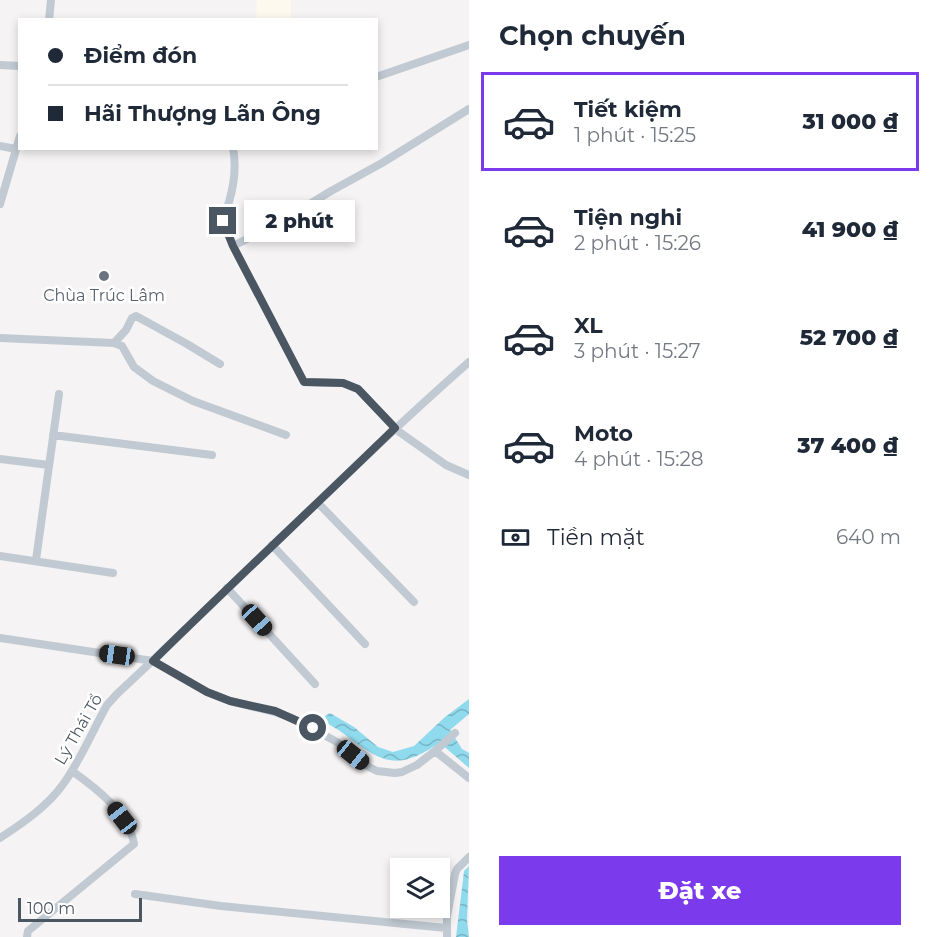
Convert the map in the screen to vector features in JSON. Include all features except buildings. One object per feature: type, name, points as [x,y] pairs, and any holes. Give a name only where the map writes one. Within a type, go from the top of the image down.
[{"type":"street","points":[[49,18],[51,0]]},
{"type":"street","points":[[378,76],[469,45]]},
{"type":"street","points":[[0,65],[18,66]]},
{"type":"street","points":[[233,246],[279,223],[469,109]]},
{"type":"street","points":[[0,204],[18,142]]},
{"type":"street","points":[[0,146],[16,149]]},
{"type":"street","points":[[233,150],[236,162],[229,203],[223,221],[233,246],[304,382],[343,383],[358,389],[395,428],[446,465],[469,476]]},
{"type":"street","points":[[114,343],[126,330],[132,318],[136,316],[220,364]]},
{"type":"street","points":[[0,338],[114,343],[122,346],[134,367],[153,381],[193,401],[286,435]]},
{"type":"street","name":"Lý Thái Tổ","points":[[0,838],[31,817],[54,796],[72,771],[107,705],[272,544],[469,362]]},
{"type":"street","points":[[36,560],[59,394]]},
{"type":"street","points":[[53,435],[212,455]]},
{"type":"street","points":[[0,459],[49,465]]},
{"type":"street","points":[[318,503],[414,602]]},
{"type":"street","points":[[272,544],[365,644]]},
{"type":"street","points":[[0,556],[113,573]]},
{"type":"street","points":[[227,588],[315,684]]},
{"type":"street","points":[[0,638],[153,661],[207,692],[230,701],[275,711],[302,723],[337,742],[377,771],[402,772],[417,765],[455,733]]},
{"type":"street","points":[[437,750],[469,778]]},
{"type":"street","points":[[27,937],[28,931],[134,844],[132,831],[101,791],[72,771]]},
{"type":"street","points":[[135,894],[446,932],[455,874],[469,857]]},
{"type":"shaded area","points":[[257,0],[291,0],[291,18],[256,18]]},
{"type":"water","points":[[469,699],[469,714],[450,730],[462,749],[469,753],[469,768],[440,743],[411,758],[392,760],[383,758],[320,719],[330,713],[354,727],[378,747],[393,752],[414,746],[445,717]]},
{"type":"water","points":[[469,866],[467,920],[469,937],[456,937],[464,871]]},
{"type":"place","name":"Chùa Trúc Lâm","points":[[104,276]]},
{"type":"route","points":[[223,221],[233,246],[304,382],[343,383],[358,389],[395,428],[153,661],[207,692],[230,701],[275,711],[313,728]]}]
